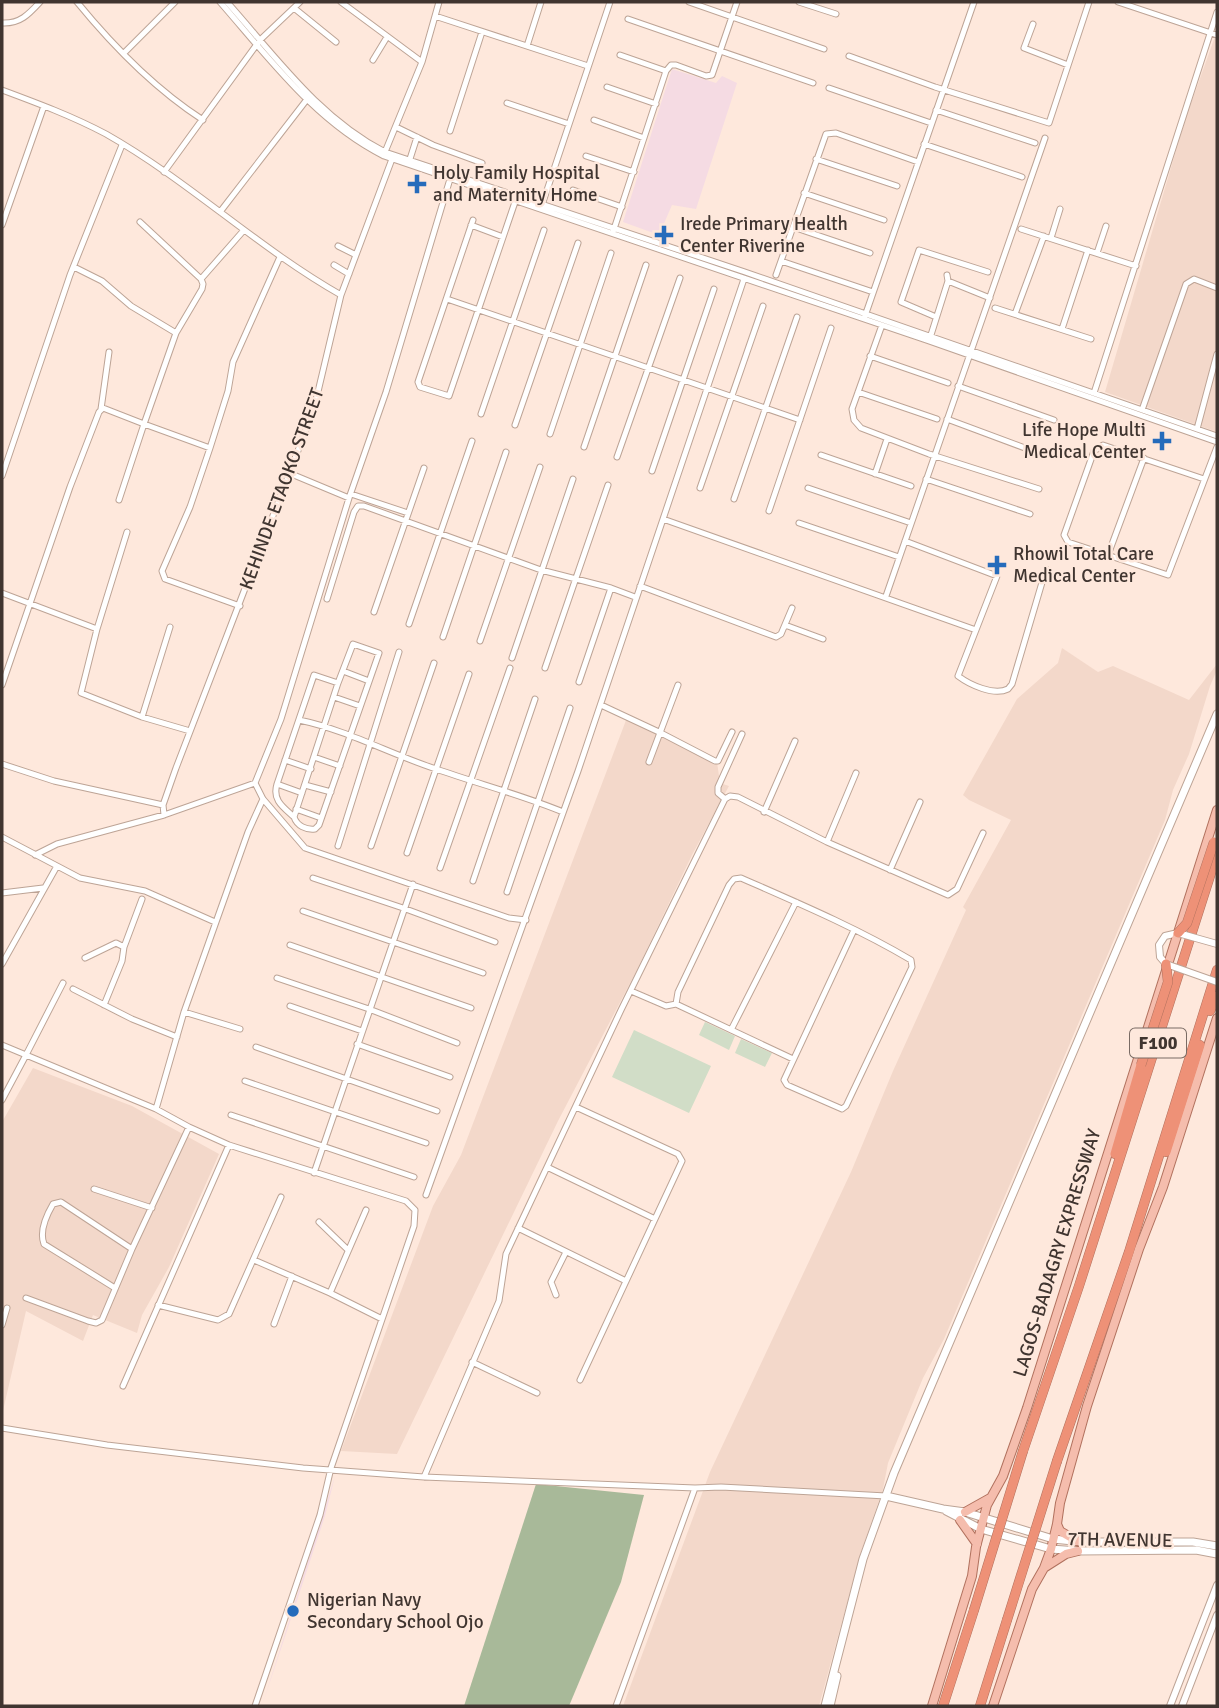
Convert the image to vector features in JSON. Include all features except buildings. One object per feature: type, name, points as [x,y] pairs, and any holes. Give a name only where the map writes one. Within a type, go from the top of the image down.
[{"type":"highway","points":[[1178,933],[1186,923],[1216,837]]},
{"type":"highway","name":"LAGOS-BADAGRY EXPRESSWAY","points":[[943,1706],[1217,854]]},
{"type":"highway","points":[[1096,1230],[1141,1065],[1167,987],[1166,964]]},
{"type":"highway","name":"F100","points":[[980,1706],[1057,1461],[1129,1252],[1217,970]]},
{"type":"highway","points":[[1129,1252],[1217,996]]},
{"type":"main road","points":[[827,1706],[867,1560],[888,1496],[1217,722]]},
{"type":"main road","name":"LAGOS-BADAGRY EXPRESSWAY","points":[[932,1706],[972,1576],[977,1544],[990,1498],[1003,1476],[1027,1408],[1217,810]]},
{"type":"main road","points":[[993,1706],[1032,1589],[1051,1549],[1060,1503],[1087,1406],[1163,1186],[1217,1018]]},
{"type":"main road","name":"7TH AVENUE","points":[[888,1496],[984,1517],[1077,1546],[1193,1542],[1217,1546]]},
{"type":"main road","points":[[965,1512],[990,1498]]},
{"type":"main road","points":[[943,1509],[981,1529],[1051,1549],[1077,1546],[1196,1550],[1217,1554]]},
{"type":"main road","points":[[960,1520],[977,1544]]},
{"type":"main road","points":[[1057,1524],[1060,1531],[1077,1546]]},
{"type":"main road","points":[[1044,1568],[1077,1546]]},
{"type":"street","points":[[2,23],[13,24],[21,20],[40,2]]},
{"type":"street","points":[[77,2],[97,27],[179,105],[203,120]]},
{"type":"street","points":[[124,53],[175,2]]},
{"type":"street","points":[[220,2],[345,134],[391,159],[440,173],[930,338],[1217,444],[1204,479],[1168,575],[1068,542],[1064,535],[1089,463],[1094,451],[1103,445],[1204,479]]},
{"type":"street","points":[[227,2],[259,42]]},
{"type":"street","points":[[164,172],[259,42],[300,2]]},
{"type":"street","points":[[341,2],[422,62]]},
{"type":"street","points":[[386,152],[422,62],[439,2]]},
{"type":"street","points":[[527,46],[541,2]]},
{"type":"street","points":[[541,207],[610,2]]},
{"type":"street","points":[[689,2],[824,49]]},
{"type":"street","points":[[613,231],[666,71],[671,65],[676,65],[706,76],[712,75],[737,2]]},
{"type":"street","points":[[799,2],[836,14]]},
{"type":"street","points":[[865,316],[974,2]]},
{"type":"street","points":[[849,57],[1049,123],[1089,2]]},
{"type":"street","points":[[1118,2],[1214,34]]},
{"type":"street","points":[[1140,9],[1143,2]]},
{"type":"street","points":[[294,8],[336,42]]},
{"type":"street","points":[[1094,393],[1214,34],[1217,12]]},
{"type":"street","points":[[435,16],[588,66]]},
{"type":"street","points":[[628,19],[813,83]]},
{"type":"street","points":[[1033,24],[1024,48],[1068,65]]},
{"type":"street","points":[[450,131],[482,32]]},
{"type":"street","points":[[373,60],[387,37]]},
{"type":"street","points":[[620,55],[666,71]]},
{"type":"street","points":[[607,87],[656,104]]},
{"type":"street","points":[[829,88],[931,123]]},
{"type":"street","points":[[2,90],[64,113],[122,145],[164,172],[280,257],[341,295]]},
{"type":"street","points":[[308,97],[349,131],[409,163]]},
{"type":"street","points":[[220,212],[308,97]]},
{"type":"street","points":[[506,103],[569,124]]},
{"type":"street","points":[[2,225],[44,106]]},
{"type":"street","points":[[936,110],[1035,143]]},
{"type":"street","points":[[594,120],[644,138]]},
{"type":"street","points":[[396,127],[433,145],[482,163]]},
{"type":"street","points":[[776,275],[826,134],[831,132],[918,162]]},
{"type":"street","points":[[409,163],[417,137]]},
{"type":"street","points":[[886,596],[1045,138]]},
{"type":"street","points":[[924,144],[1022,177]]},
{"type":"street","points":[[2,476],[74,267],[122,145]]},
{"type":"street","points":[[586,156],[634,172]]},
{"type":"street","name":"KEHINDE ETAOKO STREET","points":[[164,816],[163,805],[190,731],[240,606],[316,400],[341,295],[391,159]]},
{"type":"street","points":[[816,159],[897,186]]},
{"type":"street","points":[[440,173],[515,202],[541,207]]},
{"type":"street","points":[[35,855],[57,844],[164,816],[255,783],[281,719],[350,496],[386,392],[450,179]]},
{"type":"street","points":[[573,190],[622,207]]},
{"type":"street","points":[[804,193],[884,220]]},
{"type":"street","points":[[503,237],[472,223],[418,382],[420,387],[449,396],[451,394],[515,202]]},
{"type":"street","points":[[1051,239],[1060,209]]},
{"type":"street","points":[[119,499],[176,333],[202,289],[201,279],[140,222]]},
{"type":"street","points":[[1097,253],[1105,226]]},
{"type":"street","points":[[793,227],[870,253]]},
{"type":"street","points":[[1021,229],[1136,266]]},
{"type":"street","points":[[201,279],[244,230]]},
{"type":"street","points":[[481,414],[544,230]]},
{"type":"street","points":[[1015,314],[1044,236]]},
{"type":"street","points":[[515,425],[578,243]]},
{"type":"street","points":[[338,246],[356,255]]},
{"type":"street","points":[[936,317],[901,302],[919,250],[988,272]]},
{"type":"street","points":[[1062,329],[1088,250]]},
{"type":"street","points":[[550,434],[611,253]]},
{"type":"street","points":[[240,606],[162,576],[211,448],[228,391],[233,362],[280,257]]},
{"type":"street","points":[[781,261],[873,292]]},
{"type":"street","points":[[334,265],[349,274]]},
{"type":"street","points":[[584,447],[646,265]]},
{"type":"street","points":[[74,267],[102,281],[131,306],[176,333]]},
{"type":"street","points":[[426,1195],[601,705],[745,275]]},
{"type":"street","points":[[617,457],[680,278]]},
{"type":"street","points":[[930,338],[948,278],[990,298]]},
{"type":"street","points":[[1142,410],[1186,284],[1194,279],[1217,288]]},
{"type":"street","points":[[652,471],[714,289]]},
{"type":"street","points":[[447,299],[800,420]]},
{"type":"street","points":[[700,488],[763,306]]},
{"type":"street","points":[[995,308],[1091,339]]},
{"type":"street","points":[[865,316],[882,325],[930,338]]},
{"type":"street","points":[[734,499],[797,317]]},
{"type":"street","points":[[882,325],[852,409],[854,420],[865,432],[1039,489]]},
{"type":"street","points":[[769,511],[831,328]]},
{"type":"street","points":[[2,685],[75,473],[101,409],[109,352]]},
{"type":"street","points":[[970,353],[1217,436]]},
{"type":"street","points":[[1197,429],[1217,354]]},
{"type":"street","points":[[870,356],[948,383]]},
{"type":"street","points":[[958,386],[1054,420]]},
{"type":"street","points":[[858,391],[937,419]]},
{"type":"street","points":[[101,409],[211,448]]},
{"type":"street","points":[[947,419],[1041,453]]},
{"type":"street","points":[[875,474],[887,439]]},
{"type":"street","points":[[409,624],[472,441]]},
{"type":"street","points":[[443,637],[506,453]]},
{"type":"street","points":[[821,455],[911,486]]},
{"type":"street","points":[[1108,555],[1143,458]]},
{"type":"street","points":[[480,641],[540,467]]},
{"type":"street","points":[[374,612],[424,468]]},
{"type":"street","points":[[289,473],[350,496],[408,513]]},
{"type":"street","points":[[512,658],[573,479]]},
{"type":"street","points":[[926,479],[1030,514]]},
{"type":"street","points":[[545,668],[608,485]]},
{"type":"street","points":[[808,488],[911,523]]},
{"type":"street","points":[[327,599],[358,506],[474,544],[541,570],[635,597]]},
{"type":"street","points":[[663,519],[976,630]]},
{"type":"street","points":[[799,523],[899,557]]},
{"type":"street","points":[[127,532],[97,629],[81,693],[142,717],[190,731]]},
{"type":"street","points":[[905,541],[996,576],[958,676],[971,684],[1002,692],[1012,684],[1046,569]]},
{"type":"street","points":[[640,586],[776,637],[781,634],[792,608]]},
{"type":"street","points":[[579,682],[611,588]]},
{"type":"street","points":[[2,593],[97,629]]},
{"type":"street","points":[[785,625],[824,639]]},
{"type":"street","points":[[142,717],[170,627]]},
{"type":"street","points":[[294,817],[353,644],[379,653],[319,825],[315,830],[309,830],[301,827],[277,801],[274,792],[314,675],[338,683]]},
{"type":"street","points":[[338,846],[399,652]]},
{"type":"street","points":[[371,846],[434,663]]},
{"type":"street","points":[[440,868],[510,668]]},
{"type":"street","points":[[344,671],[369,681]]},
{"type":"street","points":[[407,853],[469,674]]},
{"type":"street","points":[[649,762],[678,685]]},
{"type":"street","points":[[334,697],[360,706]]},
{"type":"street","points":[[473,881],[535,699]]},
{"type":"street","points":[[601,705],[715,761],[718,761],[733,732]]},
{"type":"street","points":[[507,892],[570,708]]},
{"type":"street","points":[[299,720],[324,725],[437,770],[504,789],[563,812]]},
{"type":"street","points":[[725,799],[719,795],[718,787],[742,734]]},
{"type":"street","points":[[764,811],[795,741]]},
{"type":"street","points":[[314,757],[340,766]]},
{"type":"street","points":[[285,760],[310,769]]},
{"type":"street","points":[[2,764],[54,781],[163,805]]},
{"type":"street","points":[[827,842],[856,773]]},
{"type":"street","points":[[255,783],[263,799],[305,848],[509,918],[526,920]]},
{"type":"street","points":[[277,784],[302,793]]},
{"type":"street","points":[[305,786],[331,792]]},
{"type":"street","points":[[424,1477],[499,1301],[503,1263],[518,1228],[725,799],[733,795],[827,842],[947,895],[957,889],[983,833]]},
{"type":"street","points":[[156,1110],[184,1012],[251,824],[263,799]]},
{"type":"street","points":[[890,870],[920,802]]},
{"type":"street","points":[[296,809],[321,818]]},
{"type":"street","points":[[2,837],[91,881],[145,891],[215,922]]},
{"type":"street","points":[[2,964],[57,866]]},
{"type":"street","points":[[313,878],[495,942]]},
{"type":"street","points":[[676,1004],[678,992],[734,879],[741,878],[796,902],[854,930],[911,960],[912,967],[846,1106],[842,1109],[787,1085],[784,1080],[854,930]]},
{"type":"street","points":[[314,1173],[413,884]]},
{"type":"street","points":[[2,894],[43,888]]},
{"type":"street","points":[[104,1005],[142,899]]},
{"type":"street","points":[[731,1030],[796,902]]},
{"type":"street","points":[[303,911],[483,973]]},
{"type":"street","points":[[1217,944],[1178,933],[1165,936],[1159,945],[1160,957],[1166,964],[1217,982]]},
{"type":"street","points":[[85,958],[110,944],[116,943],[124,947]]},
{"type":"street","points":[[290,945],[471,1008]]},
{"type":"street","points":[[277,978],[457,1043]]},
{"type":"street","points":[[2,1100],[63,983]]},
{"type":"street","points":[[73,989],[177,1037]]},
{"type":"street","points":[[631,991],[666,1006],[676,1004],[793,1059]]},
{"type":"street","points":[[289,1006],[362,1031]]},
{"type":"street","points":[[184,1012],[240,1029]]},
{"type":"street","points":[[357,1044],[450,1077]]},
{"type":"street","points":[[2,1045],[156,1110],[229,1145],[406,1201],[415,1210],[414,1226],[331,1468],[320,1515],[255,1706]]},
{"type":"street","points":[[256,1047],[437,1111]]},
{"type":"street","points":[[245,1081],[426,1143]]},
{"type":"street","points":[[576,1107],[681,1157],[682,1161],[580,1380]]},
{"type":"street","points":[[231,1115],[414,1177]]},
{"type":"street","points":[[26,1298],[96,1323],[102,1320],[189,1127]]},
{"type":"street","points":[[123,1386],[229,1145]]},
{"type":"street","points":[[547,1167],[655,1219]]},
{"type":"street","points":[[94,1189],[152,1208]]},
{"type":"street","points":[[158,1305],[218,1320],[229,1314],[281,1197]]},
{"type":"street","points":[[115,1288],[44,1244],[44,1225],[53,1204],[61,1202],[132,1249]]},
{"type":"street","points":[[330,1293],[366,1210]]},
{"type":"street","points":[[319,1222],[348,1250]]},
{"type":"street","points":[[518,1228],[626,1281]]},
{"type":"street","points":[[556,1295],[551,1282],[566,1252]]},
{"type":"street","points":[[254,1260],[383,1319]]},
{"type":"street","points":[[274,1324],[292,1276]]},
{"type":"street","points":[[2,1325],[7,1308]]},
{"type":"street","points":[[472,1362],[537,1393]]},
{"type":"street","points":[[2,1428],[107,1445],[303,1468],[424,1477],[721,1487],[888,1496]]},
{"type":"street","points":[[617,1706],[695,1488]]},
{"type":"street","points":[[1170,1706],[1217,1585]]},
{"type":"street","points":[[1182,1706],[1217,1615]]},
{"type":"shaded area","points":[[1217,31],[1217,432],[1105,392],[1185,120]]},
{"type":"shaded area","points":[[672,69],[716,83],[722,76],[737,83],[696,209],[672,205],[659,235],[623,222]]},
{"type":"shaded area","points":[[1062,648],[1098,672],[1113,666],[1189,700],[1217,664],[1217,670],[1189,754],[1173,790],[1165,820],[944,1339],[923,1378],[888,1463],[883,1489],[861,1552],[819,1706],[623,1706],[710,1472],[851,1172],[893,1071],[966,910],[963,907],[1011,820],[963,795],[1017,699],[1058,663]]},
{"type":"shaded area","points":[[628,715],[717,762],[720,783],[729,786],[558,1121],[397,1454],[341,1451],[433,1206],[461,1155]]},
{"type":"shaded area","points":[[33,1068],[132,1106],[219,1154],[169,1267],[142,1315],[137,1333],[93,1315],[83,1341],[26,1311],[2,1415],[2,1122]]},
{"type":"shaded area","name":"Nigerian Navy Secondary School Ojo","points":[[335,1476],[325,1516],[262,1706]]},
{"type":"green space","points":[[705,1022],[735,1036],[729,1050],[699,1035]]},
{"type":"green space","points":[[634,1030],[711,1066],[689,1113],[612,1077]]},
{"type":"green space","points":[[741,1039],[772,1053],[765,1067],[735,1053]]},
{"type":"green space","points":[[536,1484],[644,1495],[621,1582],[569,1706],[464,1706]]},
{"type":"place","name":"Holy Family Hospital and Maternity Home","points":[[417,184]]},
{"type":"place","name":"Irede Primary Health Center Riverine","points":[[664,235]]},
{"type":"place","name":"Life Hope Multi Medical Center","points":[[1162,441]]},
{"type":"place","name":"Rhowil Total Care Medical Center","points":[[997,565]]},
{"type":"place","name":"Nigerian Navy Secondary School Ojo","points":[[293,1611]]}]
